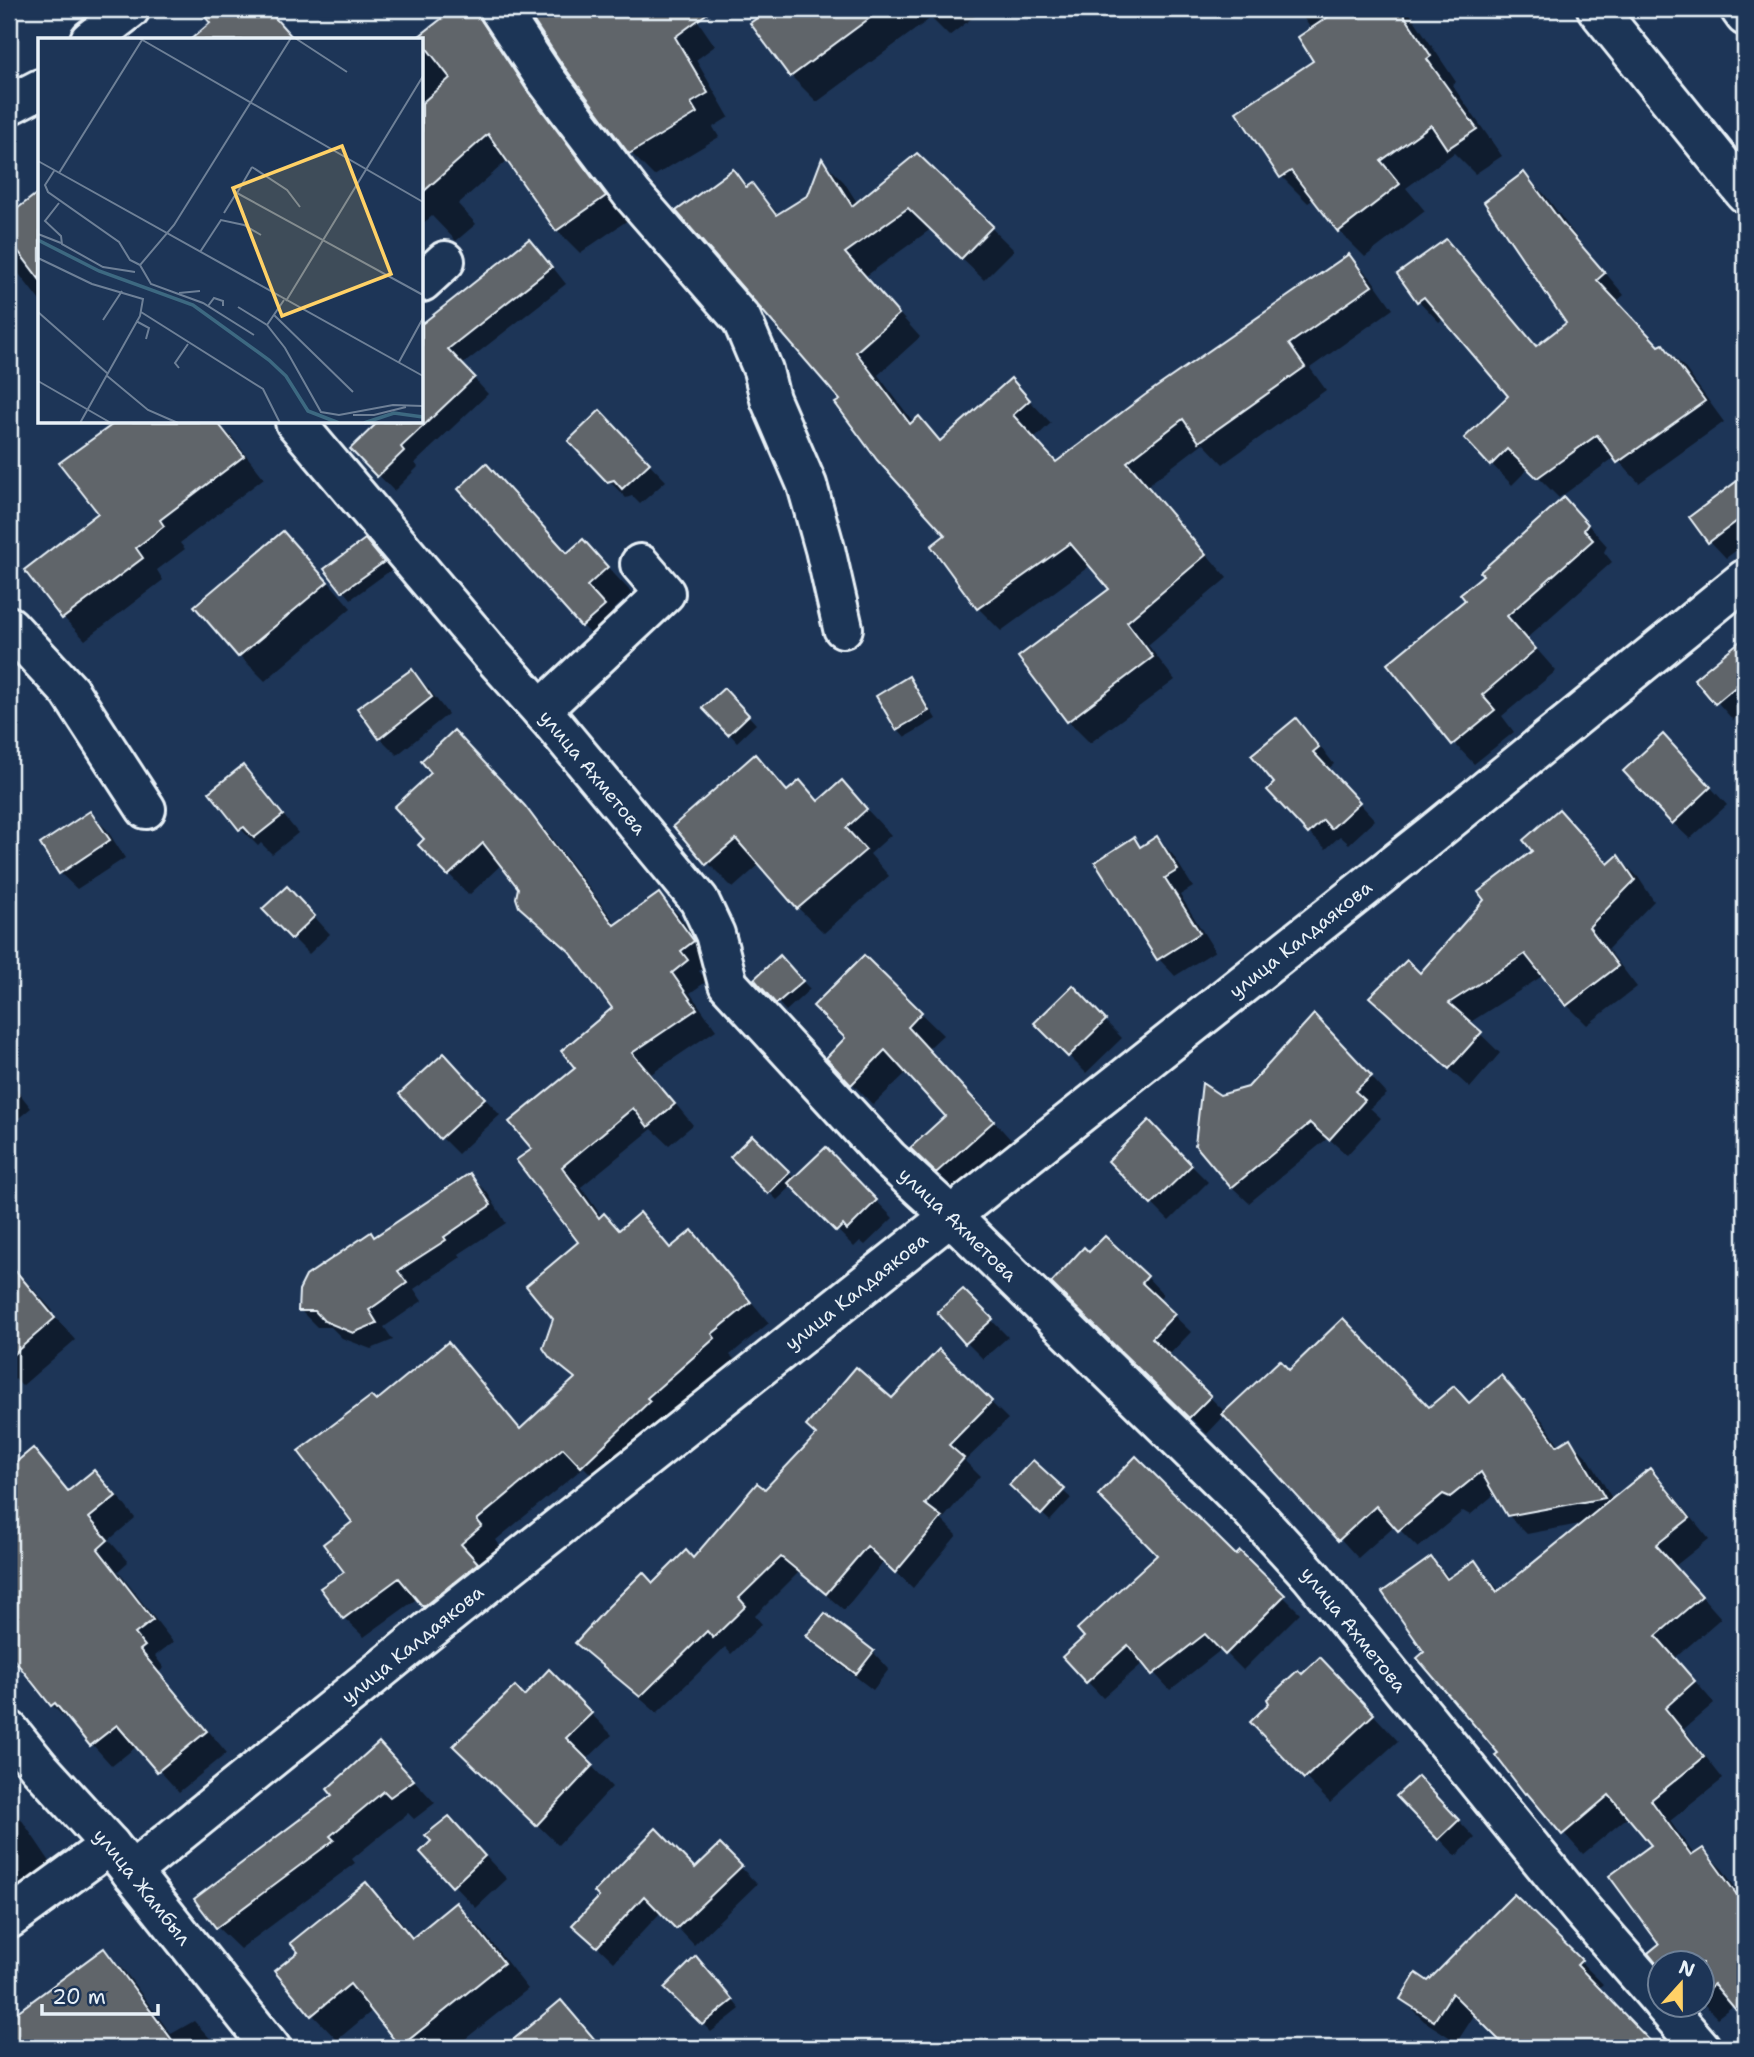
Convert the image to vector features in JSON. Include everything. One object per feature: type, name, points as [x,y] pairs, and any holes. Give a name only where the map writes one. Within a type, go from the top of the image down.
[{"type":"street","points":[[93,38],[130,9]]},
{"type":"street","points":[[499,9],[544,77],[632,194],[742,320],[763,370],[770,400],[807,485],[843,628]]},
{"type":"street","points":[[1597,9],[1745,193]]},
{"type":"street","points":[[1740,9],[1745,16]]},
{"type":"street","points":[[9,105],[38,89]]},
{"type":"street","points":[[38,94],[34,106],[38,111]]},
{"type":"street","name":"улица Ахметова","points":[[297,424],[699,900],[715,934],[728,984],[889,1159],[951,1216],[1238,1497],[1293,1557],[1580,1908],[1646,1984]]},
{"type":"street","points":[[541,710],[665,593],[640,564]]},
{"type":"street","name":"улица Калдаякова","points":[[9,1919],[120,1858],[458,1607],[1431,835],[1745,579]]},
{"type":"street","points":[[9,626],[70,692],[146,809]]},
{"type":"street","name":"улица Жамбыл","points":[[9,1730],[120,1858],[271,2048]]},
{"type":"street","points":[[1675,2018],[1701,2048]]},
{"type":"building","points":[[199,9],[267,9],[293,38],[192,38],[210,23]]},
{"type":"building","points":[[454,9],[474,9],[526,89],[606,196],[556,231],[488,134],[424,191],[424,101],[450,78],[424,45],[424,38],[418,37]]},
{"type":"building","points":[[713,9],[675,37],[708,93],[691,103],[697,113],[629,154],[562,64],[527,11]]},
{"type":"building","points":[[770,9],[882,9],[790,77],[750,23]]},
{"type":"building","points":[[1340,9],[1400,9],[1431,56],[1427,59],[1477,129],[1447,149],[1431,125],[1381,161],[1400,184],[1338,232],[1291,171],[1280,178],[1236,112],[1313,61],[1298,37]]},
{"type":"building","points":[[917,153],[993,226],[961,259],[908,208],[845,253],[899,314],[856,352],[910,424],[919,416],[940,441],[1011,378],[1030,400],[1013,415],[1056,462],[1145,395],[1349,254],[1372,286],[1289,344],[1305,367],[1199,442],[1183,419],[1127,462],[1206,555],[1127,622],[1153,657],[1067,722],[1018,657],[1109,589],[1070,543],[977,609],[931,546],[945,535],[877,460],[835,403],[840,400],[676,211],[733,169],[746,187],[752,183],[776,215],[808,195],[822,158],[852,206]]},
{"type":"building","points":[[1524,172],[1562,223],[1605,273],[1597,280],[1659,346],[1663,344],[1705,401],[1617,463],[1597,435],[1537,478],[1507,449],[1490,466],[1464,438],[1508,396],[1424,297],[1417,302],[1397,274],[1446,239],[1536,346],[1566,323],[1484,202]]},
{"type":"building","points":[[38,193],[38,277],[9,239],[9,215]]},
{"type":"building","points":[[529,239],[552,267],[448,349],[475,377],[401,447],[404,451],[377,477],[350,449],[376,424],[424,424],[424,322]]},
{"type":"building","points":[[600,410],[650,463],[622,489],[614,480],[607,482],[568,441]]},
{"type":"building","points":[[113,424],[219,424],[244,456],[160,520],[164,526],[136,548],[143,558],[62,619],[24,570],[98,513],[59,463]]},
{"type":"building","points":[[486,463],[567,553],[583,539],[608,567],[587,586],[605,606],[581,627],[458,489]]},
{"type":"building","points":[[1745,475],[1745,515],[1708,543],[1689,517]]},
{"type":"building","points":[[1564,497],[1588,524],[1584,530],[1593,540],[1507,616],[1536,649],[1482,695],[1495,710],[1452,745],[1387,664],[1465,600],[1460,594],[1483,575],[1480,572]]},
{"type":"building","points":[[283,531],[328,582],[238,657],[194,606]]},
{"type":"building","points":[[365,539],[384,562],[342,592],[324,569]]},
{"type":"building","points":[[1745,637],[1745,679],[1715,704],[1694,679]]},
{"type":"building","points":[[412,669],[432,697],[379,739],[357,708]]},
{"type":"building","points":[[909,676],[929,711],[896,730],[876,696]]},
{"type":"building","points":[[724,688],[749,715],[728,735],[702,708]]},
{"type":"building","points":[[1296,718],[1319,747],[1313,752],[1360,802],[1331,829],[1323,820],[1308,834],[1267,790],[1274,783],[1251,755]]},
{"type":"building","points":[[454,730],[525,806],[614,925],[659,893],[694,941],[681,951],[688,960],[672,973],[697,1009],[632,1053],[675,1104],[648,1127],[633,1108],[562,1167],[599,1218],[604,1213],[619,1230],[640,1212],[670,1248],[692,1230],[751,1302],[712,1334],[715,1338],[647,1398],[650,1401],[581,1467],[563,1448],[477,1520],[482,1526],[461,1544],[478,1563],[423,1607],[399,1578],[343,1619],[320,1588],[344,1572],[323,1544],[352,1522],[298,1451],[371,1396],[376,1401],[448,1342],[520,1429],[575,1378],[550,1358],[543,1348],[553,1319],[526,1286],[578,1242],[516,1160],[532,1149],[509,1122],[575,1068],[561,1051],[612,1008],[569,951],[519,907],[516,898],[518,888],[483,843],[448,876],[418,845],[424,839],[394,807],[431,773],[421,761]]},
{"type":"building","points":[[1663,734],[1711,787],[1672,824],[1623,771]]},
{"type":"building","points":[[755,754],[787,791],[800,780],[818,801],[842,780],[867,809],[846,828],[866,850],[797,909],[736,839],[706,865],[673,826]]},
{"type":"building","points":[[243,765],[283,815],[254,838],[244,827],[239,830],[209,792]]},
{"type":"building","points":[[1559,809],[1608,864],[1618,855],[1635,880],[1589,927],[1618,966],[1566,1006],[1525,954],[1449,1003],[1482,1032],[1449,1069],[1369,997],[1407,960],[1420,973],[1484,900],[1478,892],[1532,851],[1523,840]]},
{"type":"building","points":[[90,811],[110,840],[59,874],[40,844]]},
{"type":"building","points":[[1157,836],[1178,870],[1165,878],[1200,933],[1157,960],[1095,862],[1134,837],[1140,847]]},
{"type":"building","points":[[287,886],[315,916],[291,939],[262,909]]},
{"type":"building","points":[[780,955],[803,981],[776,1004],[754,979]]},
{"type":"building","points":[[864,955],[922,1012],[908,1027],[994,1121],[936,1173],[910,1148],[945,1116],[885,1050],[851,1085],[826,1058],[845,1038],[813,1006]]},
{"type":"building","points":[[1073,985],[1106,1020],[1068,1057],[1034,1023]]},
{"type":"building","points":[[1314,1014],[1372,1076],[1355,1091],[1365,1100],[1329,1140],[1310,1123],[1231,1188],[1195,1145],[1202,1083],[1220,1095],[1248,1087]]},
{"type":"building","points":[[444,1053],[485,1098],[440,1139],[399,1094]]},
{"type":"building","points":[[1149,1120],[1192,1165],[1151,1205],[1108,1161]]},
{"type":"building","points":[[752,1135],[790,1172],[768,1194],[730,1157]]},
{"type":"building","points":[[826,1147],[877,1200],[847,1230],[843,1225],[836,1232],[788,1183]]},
{"type":"building","points":[[470,1173],[491,1205],[444,1237],[446,1240],[398,1271],[407,1283],[369,1310],[377,1323],[353,1333],[324,1321],[315,1311],[298,1311],[299,1290],[306,1276],[371,1232],[374,1237]]},
{"type":"building","points":[[1105,1236],[1148,1276],[1142,1283],[1175,1314],[1152,1338],[1211,1396],[1189,1418],[1051,1283],[1084,1247],[1089,1252]]},
{"type":"building","points":[[9,1263],[55,1318],[9,1358]]},
{"type":"building","points":[[963,1289],[993,1319],[965,1344],[937,1312]]},
{"type":"building","points":[[1343,1318],[1429,1407],[1454,1386],[1469,1403],[1501,1375],[1524,1400],[1557,1446],[1570,1438],[1605,1498],[1507,1516],[1481,1472],[1450,1497],[1443,1494],[1398,1531],[1376,1506],[1338,1541],[1222,1414],[1280,1360],[1289,1370]]},
{"type":"building","points":[[939,1349],[992,1401],[949,1445],[964,1458],[925,1504],[942,1517],[895,1573],[867,1546],[826,1594],[781,1557],[739,1598],[746,1606],[713,1638],[707,1631],[640,1697],[575,1643],[643,1572],[653,1583],[686,1550],[693,1558],[757,1483],[765,1489],[816,1435],[806,1426],[856,1367],[892,1398]]},
{"type":"building","points":[[33,1448],[68,1491],[94,1470],[116,1496],[89,1518],[108,1540],[98,1549],[153,1620],[135,1634],[145,1646],[140,1650],[207,1731],[157,1772],[117,1725],[90,1746],[55,1703],[51,1706],[9,1653],[9,1468]]},
{"type":"building","points":[[1136,1456],[1236,1555],[1240,1551],[1285,1595],[1225,1655],[1205,1634],[1152,1675],[1128,1645],[1086,1683],[1062,1657],[1084,1637],[1077,1629],[1157,1555],[1098,1495]]},
{"type":"building","points":[[1033,1460],[1065,1489],[1041,1515],[1009,1485]]},
{"type":"building","points":[[1650,1468],[1690,1518],[1656,1545],[1702,1596],[1656,1636],[1695,1681],[1665,1708],[1704,1757],[1651,1800],[1691,1856],[1703,1848],[1745,1906],[1745,2021],[1716,1986],[1716,1948],[1654,1948],[1659,1944],[1609,1876],[1651,1845],[1609,1795],[1562,1835],[1527,1793],[1525,1794],[1495,1755],[1498,1753],[1417,1658],[1424,1652],[1382,1592],[1431,1557],[1447,1579],[1475,1560],[1497,1592]]},
{"type":"building","points":[[825,1613],[874,1651],[856,1674],[806,1636]]},
{"type":"building","points":[[1320,1657],[1374,1714],[1304,1779],[1250,1722],[1269,1703],[1267,1699],[1298,1670],[1302,1674]]},
{"type":"building","points":[[549,1669],[592,1713],[566,1738],[593,1765],[536,1826],[453,1746],[515,1686],[524,1696]]},
{"type":"building","points":[[379,1742],[414,1780],[390,1797],[384,1791],[330,1836],[334,1840],[216,1928],[194,1899],[332,1795],[327,1789]]},
{"type":"building","points":[[1418,1776],[1459,1820],[1438,1840],[1396,1796]]},
{"type":"building","points":[[449,1816],[485,1856],[452,1887],[420,1852],[431,1841],[425,1835]]},
{"type":"building","points":[[656,1828],[695,1868],[720,1844],[742,1866],[676,1929],[644,1896],[597,1947],[572,1925],[599,1897],[594,1892]]},
{"type":"building","points":[[366,1882],[412,1938],[456,1902],[504,1963],[400,2047],[350,1984],[311,2016],[274,1971],[298,1952],[290,1943]]},
{"type":"building","points":[[1514,1894],[1582,1960],[1577,1965],[1657,2048],[1507,2048],[1452,1993],[1434,2021],[1400,1999],[1416,1973],[1428,1981]]},
{"type":"building","points":[[104,1948],[178,2048],[17,2048],[9,2037],[9,2018]]},
{"type":"building","points":[[696,1956],[733,2000],[702,2025],[664,1988]]},
{"type":"building","points":[[561,2000],[602,2048],[503,2048],[549,2010]]}]
